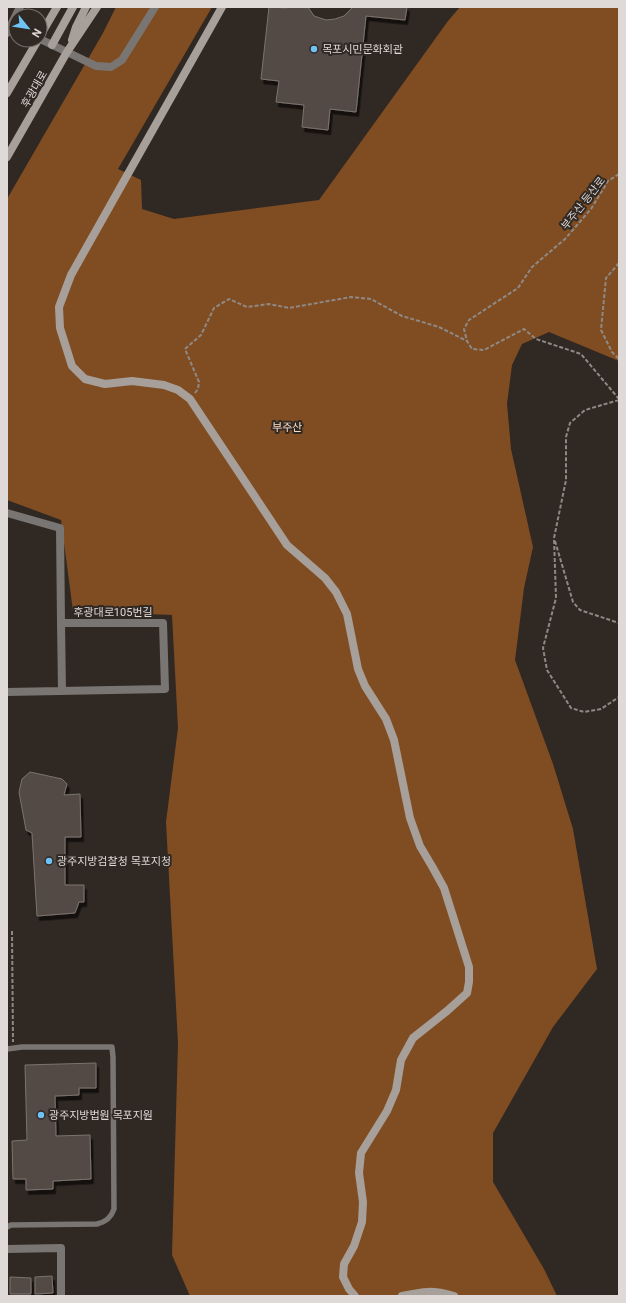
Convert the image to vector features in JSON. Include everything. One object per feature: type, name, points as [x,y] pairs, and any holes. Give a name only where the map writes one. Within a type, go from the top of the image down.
[{"type":"street","points":[[48,22],[57,7]]},
{"type":"street","points":[[52,45],[73,7]]},
{"type":"street","name":"후광대로","points":[[67,52],[76,27],[86,7]]},
{"type":"street","name":"후광대로","points":[[7,157],[67,52],[97,7]]},
{"type":"street","points":[[48,43],[96,66],[111,67],[122,60],[154,7]]},
{"type":"street","points":[[222,7],[71,275],[59,307],[60,328],[72,366],[85,379],[105,384],[132,382],[164,385],[178,390],[190,399],[286,545],[325,578],[336,592],[346,614],[358,669],[365,686],[386,719],[394,740],[410,818],[420,846],[444,888],[469,967],[467,993],[413,1038],[401,1060],[396,1090],[387,1111],[361,1153],[359,1173],[363,1202],[362,1222],[354,1246],[344,1264],[343,1278],[355,1296]]},
{"type":"street","name":"후광대로","points":[[7,93],[34,48]]},
{"type":"street","name":"후광대로105번길","points":[[7,513],[60,528],[62,691]]},
{"type":"street","name":"후광대로105번길","points":[[7,692],[165,689],[163,623],[61,623]]},
{"type":"street","points":[[7,1249],[61,1248],[61,1296]]},
{"type":"street","points":[[402,1296],[422,1292],[439,1292],[454,1296]]},
{"type":"lane","points":[[7,1227],[11,1225],[97,1224],[106,1221],[114,1209],[112,1047],[10,1048]]},
{"type":"path","name":"부주산 등산로","points":[[467,341],[464,329],[469,320],[518,288],[532,267],[565,239],[590,209],[608,181],[619,174]]},
{"type":"path","points":[[619,263],[606,278],[601,330],[612,352],[619,359]]},
{"type":"path","points":[[190,399],[198,389],[199,382],[185,349],[201,334],[214,308],[229,299],[247,307],[269,304],[288,308],[351,297],[371,299],[402,316],[439,327],[467,341],[472,349],[484,350],[524,329],[536,339],[581,354],[619,400],[585,410],[570,423],[566,437],[566,480],[554,538],[556,598],[543,648],[547,670],[571,708],[584,712],[601,709],[619,698]]},
{"type":"path","points":[[554,538],[573,602],[580,610],[619,623]]},
{"type":"path","points":[[10,1048],[12,931]]},
{"type":"green space","name":"부주산","points":[[116,7],[212,7],[118,169],[141,180],[142,209],[174,219],[319,200],[448,21],[460,7],[619,7],[619,361],[549,332],[522,344],[512,365],[507,404],[511,449],[533,547],[524,588],[515,660],[553,764],[573,829],[597,969],[553,1027],[493,1133],[493,1182],[544,1269],[557,1296],[190,1296],[172,1255],[178,1043],[166,822],[178,728],[172,615],[73,611],[61,520],[7,500],[7,199],[103,33]]},
{"type":"building","name":"목포시민문화회관","points":[[269,7],[308,7],[314,16],[326,20],[344,16],[353,7],[407,7],[405,20],[366,16],[356,112],[330,109],[328,130],[302,127],[304,105],[276,102],[279,81],[261,79]]},
{"type":"building","name":"광주지방검찰청 목포지청","points":[[30,772],[62,779],[67,784],[64,795],[80,794],[81,837],[65,837],[65,885],[84,885],[84,902],[79,902],[75,913],[37,916],[32,833],[26,830],[19,792],[22,779]]},
{"type":"building","name":"광주지방법원 목포지원","points":[[96,1063],[96,1088],[79,1088],[79,1095],[55,1096],[56,1136],[90,1135],[91,1179],[53,1181],[53,1189],[26,1190],[26,1179],[13,1179],[12,1141],[27,1140],[25,1065]]},
{"type":"building","points":[[52,1276],[53,1293],[35,1294],[35,1277]]},
{"type":"building","points":[[10,1277],[31,1278],[31,1294],[10,1294]]},
{"type":"place","name":"목포시민문화회관","points":[[314,49]]},
{"type":"place","name":"광주지방검찰청 목포지청","points":[[49,861]]},
{"type":"place","name":"광주지방법원 목포지원","points":[[41,1115]]}]
